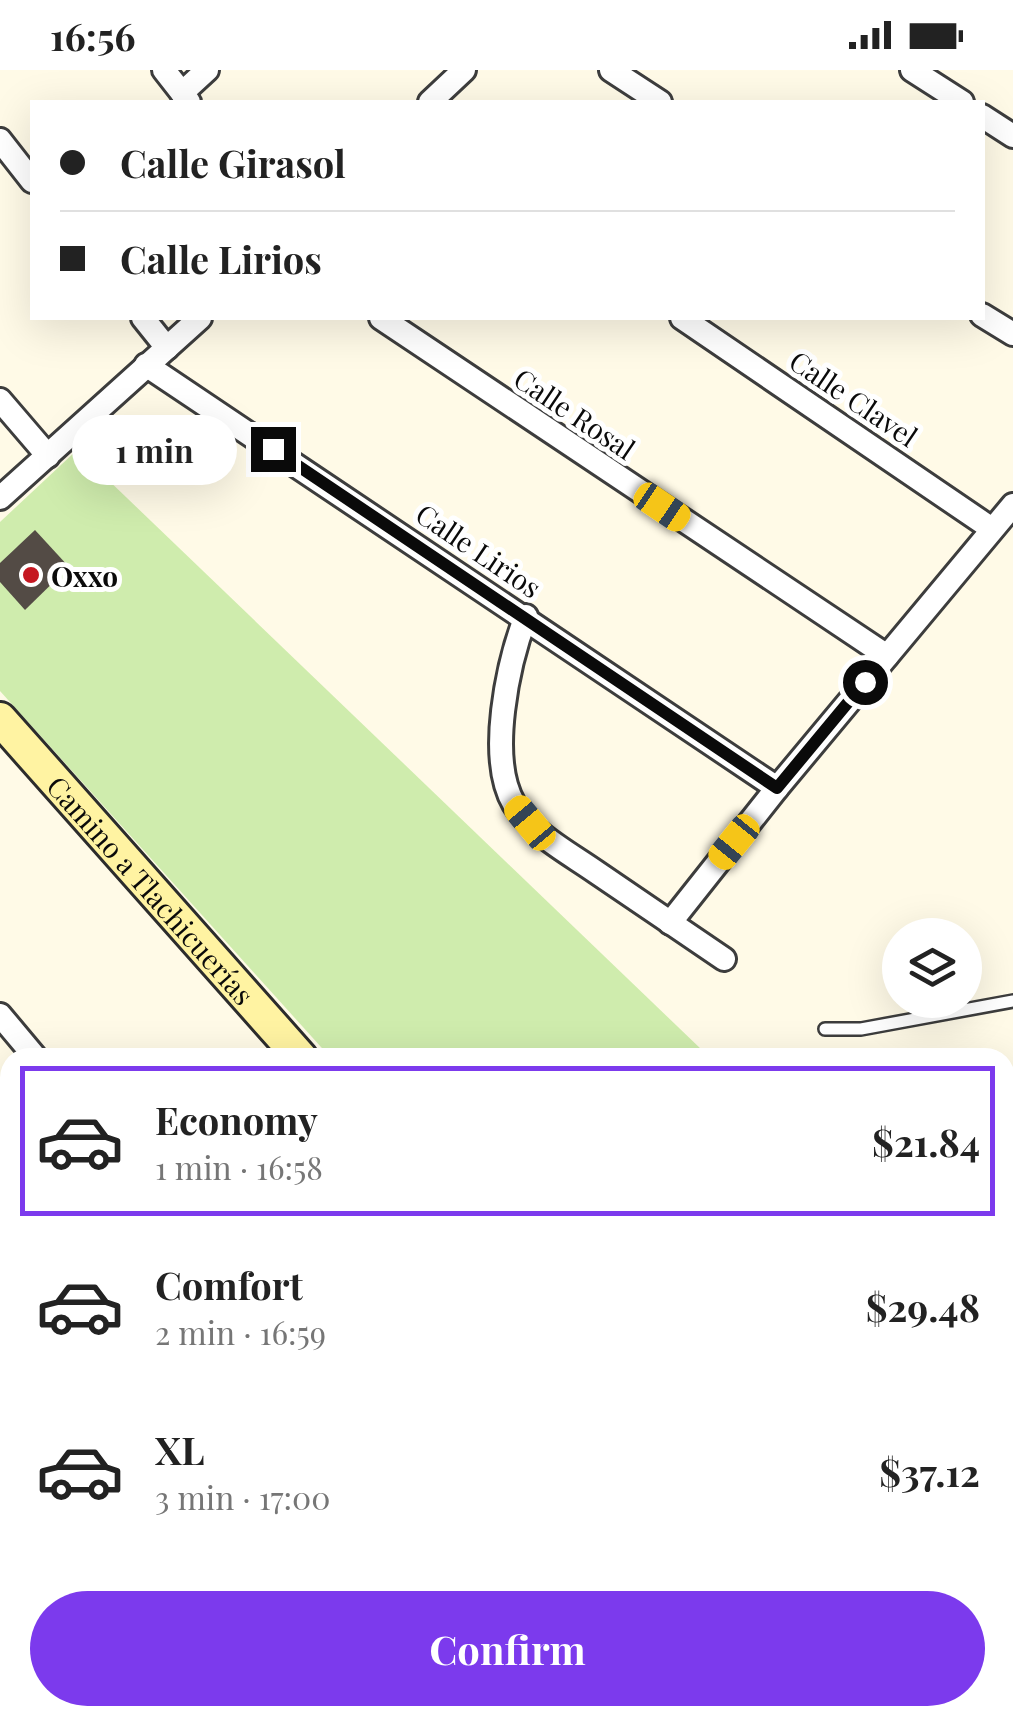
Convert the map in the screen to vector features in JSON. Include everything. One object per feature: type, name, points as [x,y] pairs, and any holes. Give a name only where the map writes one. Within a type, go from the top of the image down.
[{"type":"street","points":[[164,70],[186,98],[207,70]]},
{"type":"street","points":[[432,100],[464,70]]},
{"type":"street","points":[[612,70],[657,100]]},
{"type":"street","points":[[930,74],[960,100]]},
{"type":"street","points":[[985,118],[1013,136]]},
{"type":"street","points":[[0,140],[30,178]]},
{"type":"street","points":[[985,317],[1013,334]]},
{"type":"street","points":[[145,320],[167,348]]},
{"type":"street","points":[[0,498],[198,320]]},
{"type":"street","name":"Calle Rosal","points":[[385,320],[887,656]]},
{"type":"street","name":"Calle Clavel","points":[[685,320],[992,529]]},
{"type":"street","name":"Calle Lirios","points":[[146,365],[526,616],[777,788]]},
{"type":"street","points":[[0,400],[48,456]]},
{"type":"street","points":[[670,923],[1013,504]]},
{"type":"street","points":[[526,616],[513,648],[503,731],[502,761],[514,804],[556,845],[724,959]]},
{"type":"street","name":"Camino a Tlachicuerías","points":[[0,719],[292,1048]]},
{"type":"street","points":[[0,1015],[28,1048]]},
{"type":"lane","points":[[825,1029],[861,1029],[1013,1001]]},
{"type":"green space","points":[[77,450],[700,1048],[322,1048],[0,691],[0,522]]},
{"type":"building","name":"Oxxo","points":[[35,530],[69,567],[25,610],[0,582],[0,563]]},
{"type":"place","name":"Oxxo","points":[[31,575]]},
{"type":"route","points":[[273,449],[777,788],[865,682]]}]
